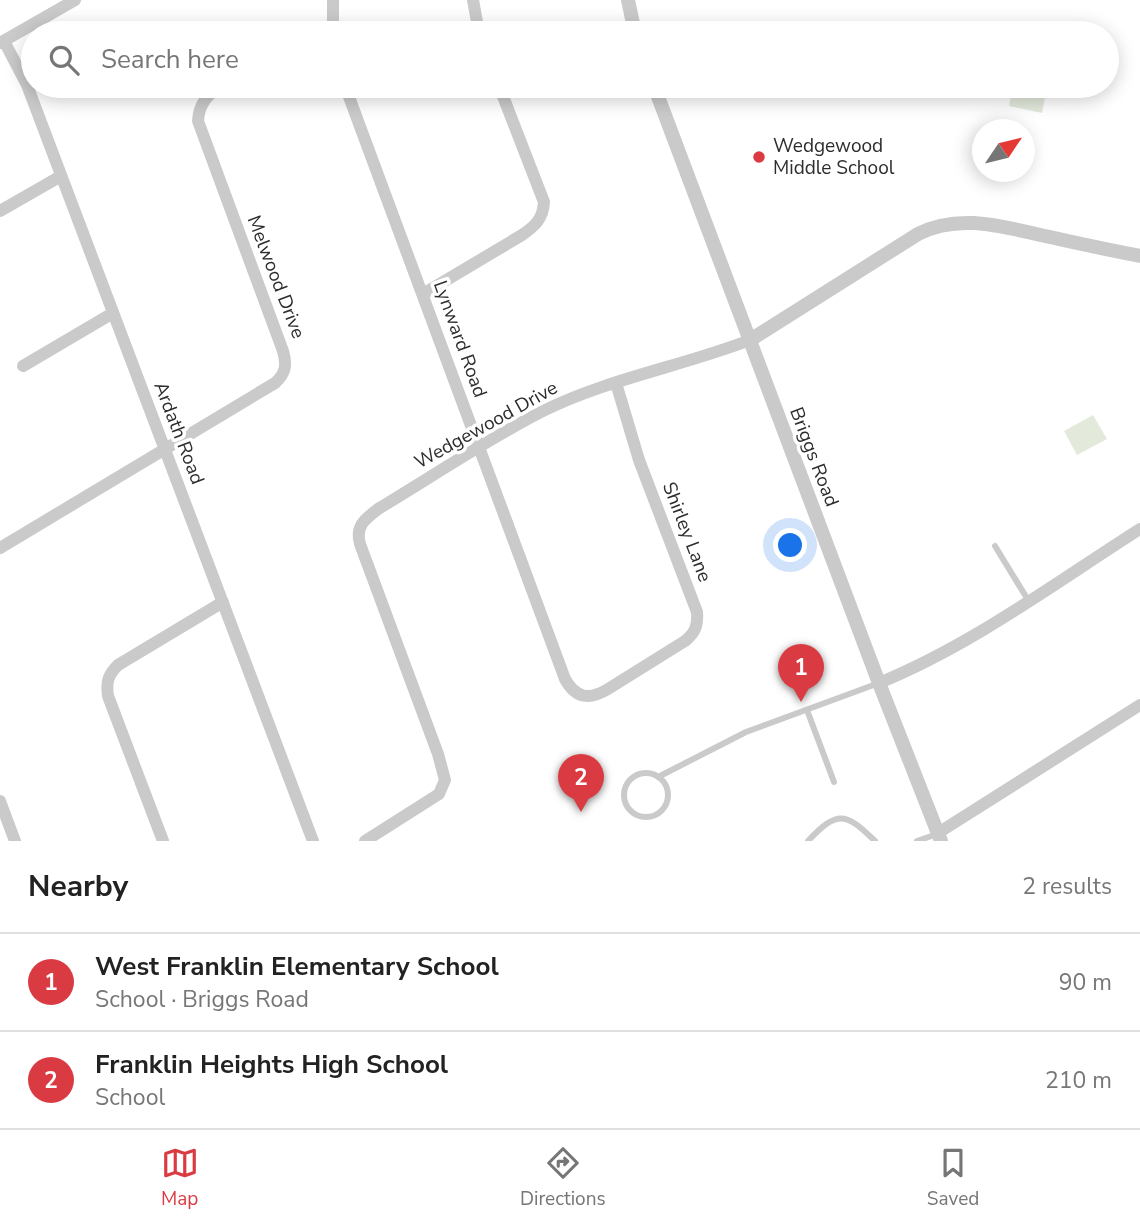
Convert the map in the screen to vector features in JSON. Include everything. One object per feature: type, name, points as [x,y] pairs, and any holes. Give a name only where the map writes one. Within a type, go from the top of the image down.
[{"type":"street","points":[[38,21],[75,0]]},
{"type":"street","points":[[333,0],[333,21]]},
{"type":"street","points":[[473,0],[477,21]]},
{"type":"street","points":[[628,0],[632,21]]},
{"type":"street","points":[[2,42],[21,31]]},
{"type":"street","name":"Ardath Road","points":[[2,42],[21,75]]},
{"type":"street","name":"Ardath Road","points":[[32,98],[313,841]]},
{"type":"street","name":"Melwood Drive","points":[[0,548],[275,383],[285,369],[284,351],[201,132],[198,115],[205,98]]},
{"type":"street","name":"Lynward Road","points":[[350,98],[569,685],[579,695],[600,694],[640,669]]},
{"type":"street","points":[[423,294],[522,235],[534,226],[543,214],[544,202],[504,98]]},
{"type":"street","name":"Briggs Road","points":[[659,98],[878,683],[940,837]]},
{"type":"street","points":[[0,211],[61,176]]},
{"type":"street","name":"Wedgewood Drive","points":[[365,841],[439,794],[445,780],[438,754],[360,544],[359,528],[363,521],[378,509],[544,411],[617,383],[705,357],[750,340],[910,239],[937,226],[987,223],[1140,256]]},
{"type":"street","points":[[23,366],[113,313]]},
{"type":"street","name":"Shirley Lane","points":[[617,383],[629,431],[697,618],[692,635],[640,669]]},
{"type":"street","points":[[878,683],[965,640],[1140,529]]},
{"type":"street","points":[[163,841],[106,685],[110,673],[118,665],[223,602]]},
{"type":"street","points":[[940,837],[1140,705]]},
{"type":"street","points":[[0,801],[15,841]]},
{"type":"lane","points":[[995,546],[1028,600]]},
{"type":"lane","points":[[657,777],[663,782],[668,795],[664,808],[653,816],[646,817],[632,812],[624,793],[631,780],[644,774],[657,777],[746,732],[878,683]]},
{"type":"lane","points":[[807,710],[834,782]]},
{"type":"lane","points":[[808,841],[827,824],[839,818],[852,820],[875,841]]},
{"type":"lane","points":[[917,841],[940,837]]},
{"type":"shaded area","points":[[1011,98],[1045,98],[1042,113],[1009,106]]},
{"type":"shaded area","points":[[1093,415],[1107,439],[1077,455],[1064,431]]},
{"type":"place","name":"Wedgewood Middle School","points":[[759,157]]},
{"type":"place","name":"West Franklin Elementary School","points":[[801,702]]},
{"type":"place","name":"Franklin Heights High School","points":[[581,812]]}]
